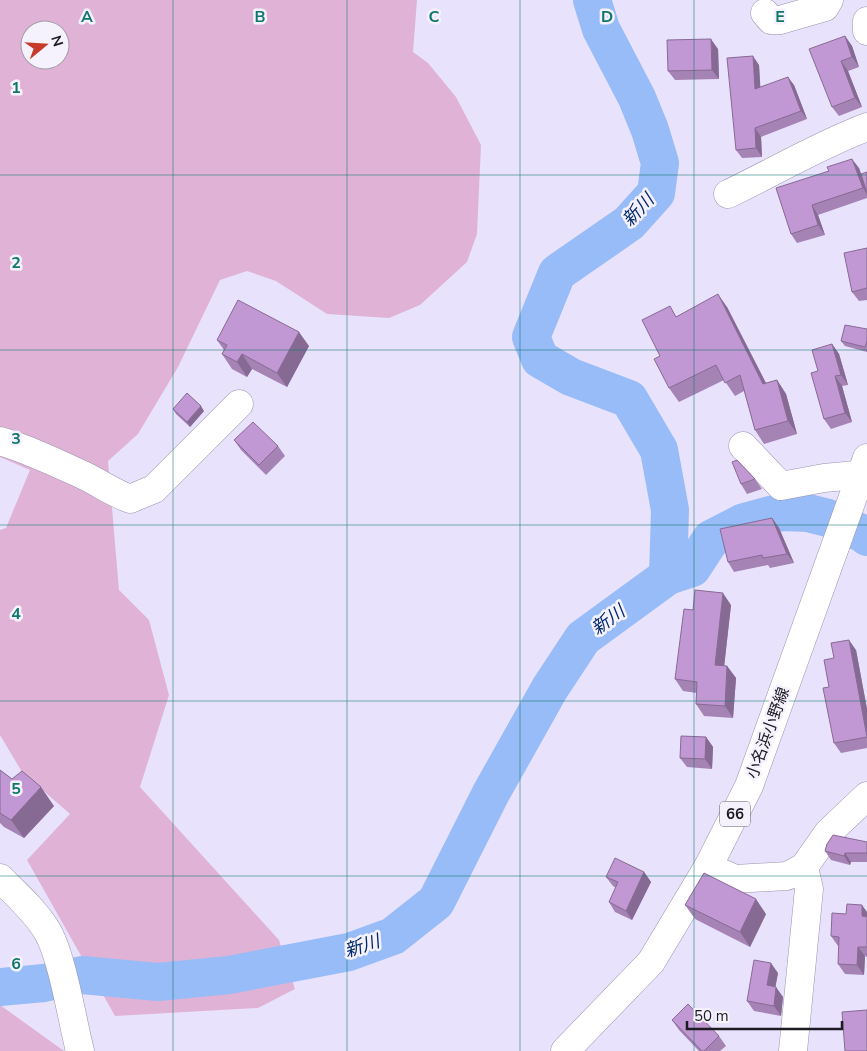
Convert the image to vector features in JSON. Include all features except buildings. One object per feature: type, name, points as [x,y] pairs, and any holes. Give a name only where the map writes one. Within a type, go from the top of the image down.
[{"type":"street","points":[[766,13],[771,20],[780,20],[825,7],[829,0]]},
{"type":"street","points":[[867,21],[867,31]]},
{"type":"street","points":[[728,194],[796,161],[828,142],[867,127]]},
{"type":"street","points":[[0,441],[31,450],[110,491],[130,499],[154,489],[240,404]]},
{"type":"street","points":[[744,446],[782,486],[865,468]]},
{"type":"street","name":"小名浜小野線","points":[[565,1051],[651,962],[708,867],[749,786],[865,468]]},
{"type":"street","points":[[708,867],[735,879],[787,876],[804,867],[828,833],[867,796]]},
{"type":"street","points":[[793,1051],[809,888],[804,867]]},
{"type":"street","points":[[0,878],[34,913],[47,930],[59,967],[80,1051]]},
{"type":"shaded area","points":[[0,0],[417,0],[413,52],[428,63],[456,97],[481,145],[477,234],[467,262],[420,305],[389,318],[327,314],[276,281],[247,271],[220,280],[178,367],[138,434],[108,461],[119,590],[149,620],[169,695],[140,787],[279,940],[295,989],[258,1008],[115,1016],[27,860],[70,814],[22,772],[0,735],[0,530],[6,528],[30,470],[0,457]]},
{"type":"shaded area","points":[[0,1005],[64,1051],[0,1051]]},
{"type":"waterway","name":"新川","points":[[592,0],[601,29],[637,98],[650,130],[660,163],[656,193],[629,223],[557,273],[531,337],[540,359],[571,377],[629,399],[659,450],[670,510],[668,576]]},
{"type":"waterway","name":"新川","points":[[0,987],[44,983],[82,975],[158,982],[229,975],[349,952],[393,936],[436,902],[491,793],[550,688],[583,638],[668,576],[692,568],[711,539],[744,522],[782,512],[808,513],[828,518],[867,537]]}]
